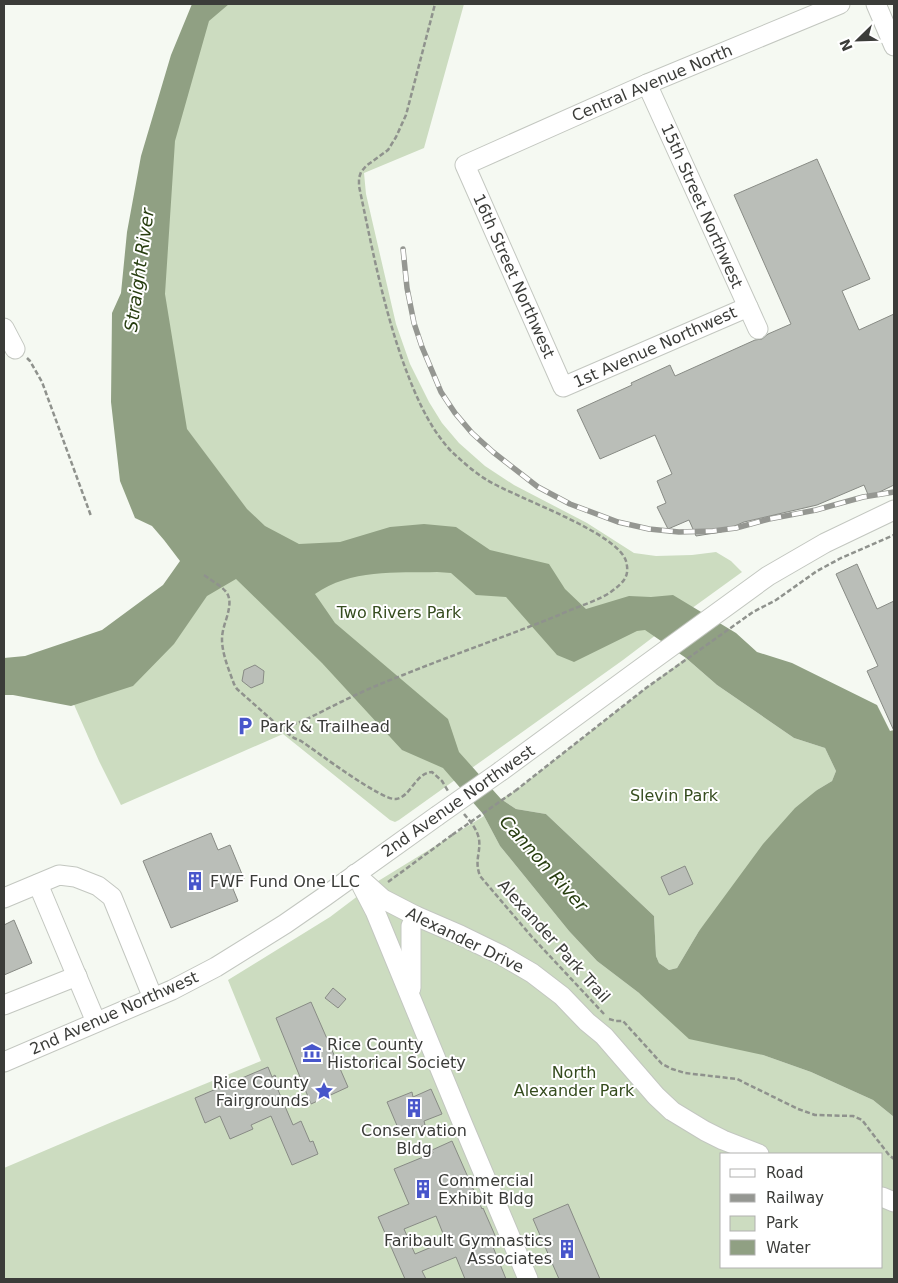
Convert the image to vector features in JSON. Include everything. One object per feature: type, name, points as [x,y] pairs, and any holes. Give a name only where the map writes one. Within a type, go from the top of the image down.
[{"type":"street","name":"Central Avenue North","points":[[465,166],[647,84],[840,4]]},
{"type":"street","points":[[876,4],[894,46]]},
{"type":"street","name":"15th Street Northwest","points":[[647,84],[758,328]]},
{"type":"street","name":"16th Street Northwest","points":[[465,166],[563,388]]},
{"type":"street","name":"1st Avenue Northwest","points":[[563,388],[748,307]]},
{"type":"street","points":[[4,328],[15,349]]},
{"type":"street","name":"2nd Avenue Northwest","points":[[4,1062],[194,979],[286,924],[501,771],[768,576],[800,556],[894,510]]},
{"type":"street","points":[[355,874],[375,911],[528,1279]]},
{"type":"street","name":"Alexander Drive","points":[[355,874],[383,899],[501,955],[532,973],[562,996],[604,1036],[656,1096],[672,1111],[722,1140],[756,1153]]},
{"type":"street","points":[[4,898],[59,875],[75,877],[98,886],[112,897],[153,998]]},
{"type":"street","points":[[38,884],[96,1022]]},
{"type":"street","points":[[412,1002],[410,977],[411,926],[416,916]]},
{"type":"street","points":[[4,1005],[77,976]]},
{"type":"path","points":[[270,730],[293,726],[343,701],[404,675],[595,600],[610,593],[627,575],[623,554],[607,540],[587,528],[487,480],[452,451],[432,426],[423,411],[397,346],[384,302],[359,186],[359,178],[366,166],[388,150],[406,115],[435,4]]},
{"type":"path","points":[[15,349],[30,360],[42,382],[91,516]]},
{"type":"path","points":[[387,883],[515,791],[646,688],[753,612],[776,600],[817,571],[841,558],[894,535]]},
{"type":"path","points":[[204,575],[227,592],[230,599],[230,607],[222,637],[222,646],[234,684],[237,689],[282,729],[372,789],[389,798],[397,799],[404,795],[422,776],[432,772],[442,781],[452,795]]},
{"type":"path","name":"Alexander Park Trail","points":[[462,810],[476,830],[479,839],[477,867],[480,876],[532,937],[608,1018],[623,1021],[662,1064],[672,1070],[685,1073],[737,1079],[798,1109],[815,1115],[853,1116],[862,1120],[894,1159]]},
{"type":"green space","name":"Two Rivers Park","points":[[203,4],[464,4],[424,148],[364,173],[366,194],[396,324],[410,364],[442,423],[459,443],[485,466],[514,485],[587,523],[634,553],[656,556],[716,552],[731,561],[742,572],[623,660],[395,822],[390,820],[283,734],[121,805],[64,682],[214,550],[129,360]]},
{"type":"green space","name":"Slevin Park","points":[[686,658],[717,685],[794,738],[825,748],[836,771],[832,781],[817,790],[699,931],[677,968],[669,970],[659,963],[656,956],[654,916],[546,814],[516,809],[501,799],[515,791]]},
{"type":"green space","name":"North Alexander Park","points":[[484,816],[500,846],[569,931],[597,961],[639,993],[763,1055],[811,1072],[873,1100],[894,1117],[894,1279],[4,1279],[4,1168],[261,1061],[228,980],[330,917],[375,883]]},
{"type":"water","points":[[192,4],[229,4],[209,21],[175,141],[165,294],[187,429],[247,509],[265,526],[299,544],[340,542],[390,527],[424,524],[456,527],[490,550],[549,564],[565,589],[586,609],[629,596],[673,595],[736,633],[757,652],[792,663],[877,705],[890,731],[894,730],[894,1117],[873,1100],[811,1072],[763,1055],[689,1039],[639,993],[597,961],[569,931],[500,846],[483,814],[443,768],[402,750],[322,663],[236,579],[207,596],[174,644],[133,686],[71,706],[4,695],[4,658],[25,656],[102,630],[163,585],[180,561],[152,526],[135,518],[120,481],[111,402],[112,313],[121,293],[127,232],[141,156],[171,55]],"holes":[[[390,573],[451,573],[476,595],[506,597],[557,655],[574,662],[637,631],[645,630],[686,658],[717,685],[794,738],[825,748],[836,771],[832,781],[817,790],[795,808],[763,844],[699,931],[677,968],[669,970],[659,963],[656,956],[654,916],[546,814],[516,809],[501,799],[459,752],[448,719],[335,623],[315,594],[343,580],[358,576]]]},
{"type":"building","points":[[817,159],[870,279],[842,291],[859,330],[894,314],[894,485],[869,497],[864,485],[817,505],[744,522],[721,532],[696,536],[689,520],[668,529],[657,507],[666,503],[657,481],[672,474],[655,435],[600,459],[577,410],[670,365],[675,376],[755,340],[762,339],[768,334],[791,324],[734,195]]},
{"type":"building","points":[[857,564],[877,609],[894,601],[894,731],[867,671],[878,666],[836,574]]},
{"type":"building","points":[[255,665],[264,671],[263,683],[251,688],[242,681],[244,670]]},
{"type":"building","name":"FWF Fund One LLC","points":[[211,833],[218,850],[230,845],[244,879],[231,884],[238,901],[171,928],[143,861]]},
{"type":"building","points":[[685,866],[693,884],[669,895],[661,877]]},
{"type":"building","points":[[14,920],[32,963],[4,975],[4,925]]},
{"type":"building","points":[[333,988],[346,999],[338,1008],[325,998]]},
{"type":"building","name":"Rice County Historical Society","points":[[311,1002],[348,1087],[311,1104],[276,1018]]},
{"type":"building","points":[[268,1067],[272,1077],[275,1075],[281,1089],[278,1090],[293,1125],[301,1121],[310,1142],[313,1141],[318,1154],[292,1165],[271,1116],[251,1125],[253,1129],[230,1139],[220,1116],[205,1123],[195,1098]]},
{"type":"building","name":"Conservation Bldg","points":[[431,1089],[442,1114],[424,1121],[425,1125],[401,1135],[387,1102],[412,1092],[413,1097]]},
{"type":"building","points":[[452,1141],[497,1240],[491,1242],[506,1279],[465,1279],[456,1257],[422,1271],[426,1279],[405,1279],[378,1217],[409,1204],[394,1169],[433,1153],[432,1150]],"holes":[[[436,1216],[446,1241],[415,1254],[404,1229]]]},
{"type":"building","name":"Faribault Gymnastics Associates","points":[[568,1204],[600,1279],[559,1279],[533,1219]]},
{"type":"railway","points":[[403,249],[407,288],[414,323],[441,392],[472,433],[493,452],[538,487],[570,504],[618,522],[649,529],[679,532],[713,531],[736,528],[863,497],[894,492]]},
{"type":"place","name":"Park & Trailhead","points":[[245,726]]},
{"type":"place","name":"FWF Fund One LLC","points":[[195,881]]},
{"type":"place","name":"Rice County Historical Society","points":[[312,1053]]},
{"type":"place","name":"Rice County Fairgrounds","points":[[324,1091]]},
{"type":"place","name":"Conservation Bldg","points":[[414,1108]]},
{"type":"place","name":"Commercial Exhibit Bldg","points":[[423,1189]]},
{"type":"place","name":"Faribault Gymnastics Associates","points":[[567,1249]]},
{"type":"water label","name":"Straight River","points":[[139,270]]},
{"type":"water label","name":"Cannon River","points":[[544,863]]}]
